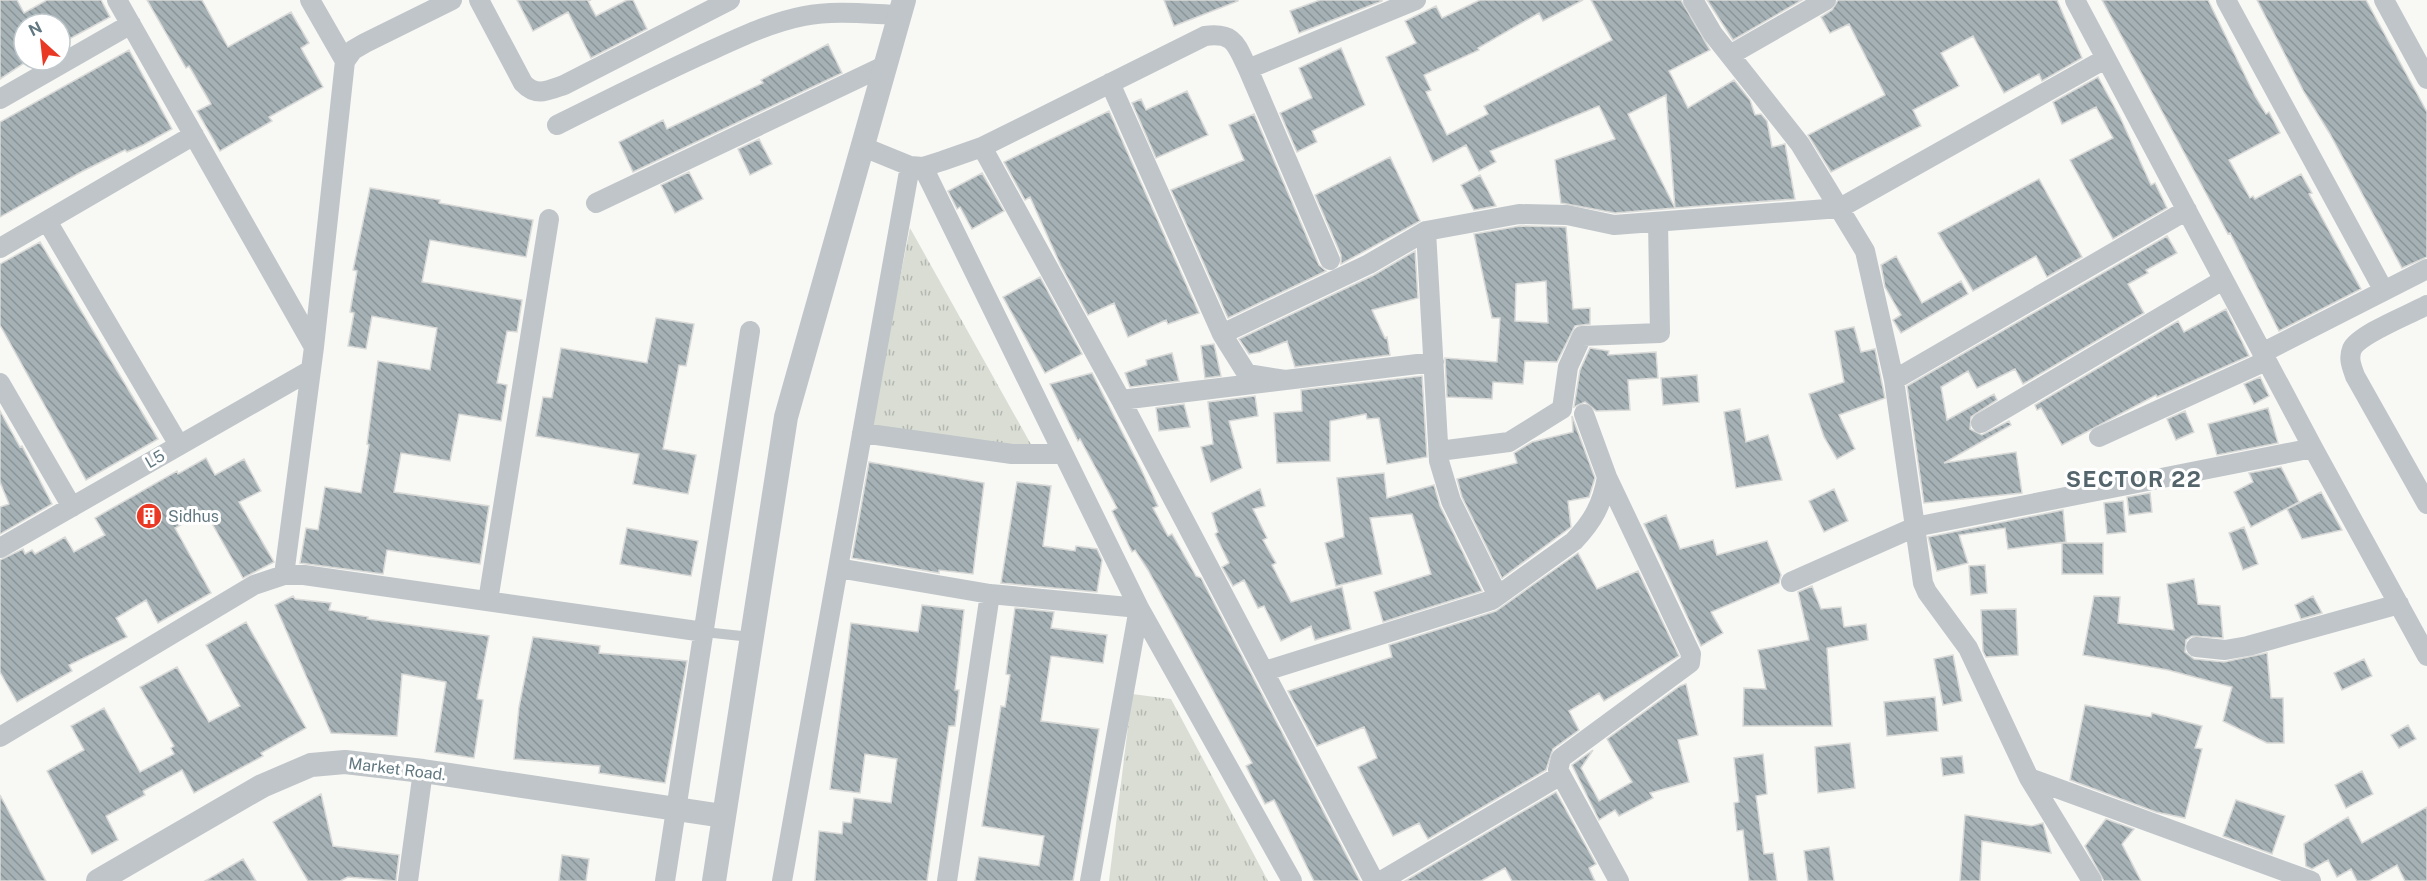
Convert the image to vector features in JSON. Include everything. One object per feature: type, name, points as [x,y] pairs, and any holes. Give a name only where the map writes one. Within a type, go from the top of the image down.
[{"type":"street","points":[[117,0],[314,347]]},
{"type":"street","points":[[310,0],[345,61]]},
{"type":"street","points":[[284,575],[314,347],[345,61],[353,50],[365,43],[452,0]]},
{"type":"street","points":[[479,0],[523,83],[531,91],[544,93],[564,86],[722,2]]},
{"type":"street","points":[[1248,69],[1380,7],[1416,0]]},
{"type":"street","points":[[1693,0],[1730,55],[1786,125],[1866,251],[1894,380],[1915,527],[1927,592],[1968,648],[2029,778],[2092,881]]},
{"type":"street","points":[[1730,55],[1826,0]]},
{"type":"street","points":[[2075,0],[2264,357],[2427,656]]},
{"type":"street","points":[[2226,0],[2384,291]]},
{"type":"street","points":[[2384,0],[2427,79]]},
{"type":"street","points":[[557,125],[745,34],[804,16],[902,7],[786,417],[714,881]]},
{"type":"street","points":[[0,99],[131,24]]},
{"type":"street","points":[[861,146],[917,166],[982,147],[1205,36],[1219,34],[1234,42],[1248,69],[1330,260]]},
{"type":"street","points":[[1222,334],[1369,264],[1426,231],[1519,214],[1567,215],[1614,225],[1840,208],[2105,59]]},
{"type":"street","points":[[596,203],[884,66]]},
{"type":"street","points":[[1110,83],[1222,334],[1246,374],[1285,380]]},
{"type":"street","points":[[0,248],[194,135]]},
{"type":"street","points":[[982,147],[1121,399],[1374,881]]},
{"type":"street","points":[[782,881],[862,434],[917,166]]},
{"type":"street","points":[[917,166],[1139,608],[1292,881]]},
{"type":"street","points":[[1894,380],[2187,210]]},
{"type":"street","points":[[488,601],[549,219]]},
{"type":"street","points":[[47,221],[179,445]]},
{"type":"street","points":[[1438,451],[1509,442],[1562,409],[1568,367],[1582,336],[1660,333],[1658,222]]},
{"type":"street","points":[[1426,231],[1441,473],[1450,501],[1497,594]]},
{"type":"street","points":[[2099,436],[2264,357],[2427,269]]},
{"type":"street","points":[[1981,423],[2223,280]]},
{"type":"street","points":[[2427,305],[2353,346],[2349,360],[2355,376],[2427,504]]},
{"type":"street","points":[[665,881],[750,332]]},
{"type":"street","points":[[1121,399],[1434,362]]},
{"type":"street","name":"L5","points":[[0,548],[311,370]]},
{"type":"street","points":[[0,383],[72,507]]},
{"type":"street","points":[[1584,414],[1607,477],[1691,654],[1690,663],[1561,758],[1559,763],[1561,775],[1619,881]]},
{"type":"street","points":[[862,434],[1012,454],[1063,454]]},
{"type":"street","points":[[1791,582],[1915,527],[2313,448]]},
{"type":"street","points":[[1265,671],[1485,603],[1574,541],[1585,530],[1602,504],[1607,477]]},
{"type":"street","points":[[838,568],[990,594],[1139,608]]},
{"type":"street","points":[[0,736],[254,585],[284,575],[304,575],[704,632]]},
{"type":"street","points":[[947,881],[990,594]]},
{"type":"street","points":[[2196,647],[2225,650],[2248,646],[2398,604]]},
{"type":"street","points":[[1090,881],[1139,608]]},
{"type":"street","name":"Market Road.","points":[[98,881],[261,786],[311,765],[345,762],[423,771],[723,816]]},
{"type":"street","points":[[408,881],[423,771]]},
{"type":"street","points":[[1381,881],[1561,775]]},
{"type":"street","points":[[2029,778],[2311,881]]},
{"type":"lane","points":[[704,632],[751,637]]},
{"type":"green space","points":[[910,228],[1033,448],[870,428]]},
{"type":"green space","points":[[1132,694],[1171,699],[1268,881],[1109,881]]},
{"type":"building","points":[[0,0],[17,0],[23,12],[12,12],[12,71],[0,79]]},
{"type":"building","points":[[47,0],[101,0],[110,17],[72,38],[72,12],[26,12]]},
{"type":"building","points":[[147,0],[202,0],[228,47],[291,12],[309,43],[301,48],[323,87],[269,117],[272,121],[220,151],[197,111],[211,104],[189,66],[186,68]]},
{"type":"building","points":[[517,0],[591,0],[588,1],[596,16],[627,0],[633,0],[647,29],[591,58],[568,12],[533,31]]},
{"type":"building","points":[[1164,0],[1238,0],[1238,1],[1174,26]]},
{"type":"building","points":[[1320,0],[1382,1],[1299,33],[1290,11]]},
{"type":"building","points":[[1480,0],[1583,0],[1543,21],[1539,13],[1478,48],[1479,50],[1424,75],[1431,90],[1426,92],[1447,135],[1488,114],[1484,106],[1612,40],[1591,0],[1681,0],[1710,50],[1669,71],[1688,108],[1734,80],[1750,100],[1755,115],[1761,114],[1767,121],[1772,147],[1785,144],[1795,199],[1615,213],[1561,203],[1555,160],[1615,139],[1599,106],[1490,151],[1496,162],[1479,171],[1466,145],[1433,162],[1386,57],[1416,43],[1405,21],[1436,6],[1442,18]],"holes":[[[1666,95],[1675,208],[1628,114]]]},
{"type":"building","points":[[1707,0],[1802,0],[1733,40]]},
{"type":"building","points":[[1838,0],[2057,0],[2082,58],[2042,81],[2039,74],[2004,93],[1973,36],[1941,53],[1959,86],[1913,110],[1921,126],[1831,172],[1808,135],[1885,95],[1849,24],[1830,33],[1821,17],[1832,10]]},
{"type":"building","points":[[2102,0],[2208,0],[2255,96],[2266,114],[2269,112],[2280,133],[2229,160],[2250,198],[2253,196],[2255,199],[2301,174],[2312,193],[2309,194],[2361,289],[2279,331],[2230,233],[2228,234]]},
{"type":"building","points":[[2257,0],[2366,0],[2427,112],[2427,257],[2402,268],[2330,134],[2304,92]]},
{"type":"building","points":[[828,44],[842,73],[633,172],[619,142],[663,120],[667,129],[763,83],[761,80]]},
{"type":"building","points":[[1341,48],[1365,105],[1312,131],[1317,142],[1297,152],[1280,113],[1312,98],[1299,68]]},
{"type":"building","points":[[129,50],[172,129],[143,145],[127,152],[125,150],[81,172],[0,217],[0,122]]},
{"type":"building","points":[[2098,77],[2120,117],[2151,185],[2155,183],[2167,208],[2113,239],[2070,160],[2113,138],[2096,107],[2062,124],[2053,102]]},
{"type":"building","points":[[1187,91],[1208,135],[1156,158],[1132,103],[1141,99],[1146,110]]},
{"type":"building","points":[[1109,111],[1199,313],[1168,324],[1166,320],[1128,337],[1114,303],[1088,315],[1061,266],[1030,197],[1025,200],[1004,162]]},
{"type":"building","points":[[1254,114],[1319,265],[1326,271],[1228,318],[1171,190],[1244,160],[1229,125]]},
{"type":"building","points":[[759,139],[772,164],[750,175],[738,149]]},
{"type":"building","points":[[1390,157],[1420,221],[1341,264],[1341,255],[1315,195]]},
{"type":"building","points":[[689,172],[703,199],[675,213],[661,185]]},
{"type":"building","points":[[982,173],[1004,211],[972,229],[960,207],[957,209],[948,191]]},
{"type":"building","points":[[1480,175],[1496,206],[1474,210],[1461,185]]},
{"type":"building","points":[[2039,179],[2082,257],[2047,277],[2036,256],[1973,291],[1938,233]]},
{"type":"building","points":[[370,188],[533,220],[526,257],[430,240],[422,282],[522,300],[517,332],[507,331],[497,383],[507,385],[501,421],[459,414],[450,461],[401,453],[394,492],[489,506],[480,564],[387,550],[383,574],[300,563],[306,528],[318,530],[325,487],[361,493],[369,445],[367,444],[378,361],[430,370],[437,328],[372,316],[366,349],[348,346],[354,313],[350,312],[357,271],[353,270]]},
{"type":"building","points":[[1520,226],[1566,227],[1573,309],[1590,308],[1590,324],[1575,326],[1557,362],[1525,361],[1523,384],[1493,382],[1492,399],[1447,397],[1445,358],[1497,362],[1500,318],[1492,318],[1474,234]],"holes":[[[1546,281],[1548,323],[1515,321],[1516,284]]]},
{"type":"building","points":[[2167,236],[2177,253],[2146,270],[2148,273],[2128,284],[2144,313],[2023,384],[2015,369],[1977,388],[1968,371],[1941,387],[1947,420],[1994,394],[1997,400],[1971,417],[1970,429],[1982,435],[2009,421],[2011,425],[1944,463],[2016,452],[2022,493],[1924,503],[1907,386]]},
{"type":"building","points":[[40,242],[158,439],[86,480],[0,325],[0,264]]},
{"type":"building","points":[[1415,251],[1418,298],[1372,310],[1385,338],[1387,337],[1390,355],[1295,367],[1287,341],[1249,354],[1239,339],[1374,275]]},
{"type":"building","points":[[1896,256],[1922,303],[1961,281],[1968,294],[1901,333],[1893,320],[1901,315],[1885,287],[1881,265]]},
{"type":"building","points":[[1040,277],[1082,354],[1045,373],[1003,297]]},
{"type":"building","points":[[2226,309],[2249,356],[2157,397],[2156,395],[2062,445],[2041,408],[2037,410],[2035,405],[2178,321],[2184,332]]},
{"type":"building","points":[[656,318],[694,324],[686,366],[679,365],[663,449],[696,455],[688,494],[633,484],[639,454],[536,436],[543,397],[552,398],[561,348],[647,363]]},
{"type":"building","points":[[1854,327],[1861,352],[1875,349],[1885,398],[1839,415],[1855,449],[1837,459],[1824,437],[1809,394],[1844,382],[1835,331]]},
{"type":"building","points":[[1214,344],[1221,376],[1205,378],[1201,346]]},
{"type":"building","points":[[1590,348],[1609,351],[1608,355],[1656,352],[1658,378],[1628,380],[1630,410],[1596,411],[1585,402],[1574,407],[1580,370]]},
{"type":"building","points":[[1172,353],[1179,381],[1130,387],[1125,373],[1147,365],[1146,360]]},
{"type":"building","points":[[1092,373],[1158,506],[1153,508],[1168,536],[1172,534],[1196,576],[1201,578],[1360,881],[1314,881],[1274,800],[1265,804],[1246,766],[1252,763],[1148,570],[1135,550],[1132,552],[1112,511],[1117,508],[1080,439],[1078,441],[1050,384]]},
{"type":"building","points":[[1697,375],[1699,402],[1663,405],[1661,378]]},
{"type":"building","points":[[1422,376],[1427,457],[1387,464],[1379,418],[1367,419],[1366,414],[1330,421],[1330,461],[1277,463],[1274,413],[1302,411],[1301,390]]},
{"type":"building","points":[[2260,377],[2269,396],[2254,404],[2244,384]]},
{"type":"building","points":[[1255,396],[1258,416],[1229,421],[1242,468],[1211,482],[1201,447],[1213,444],[1208,402]]},
{"type":"building","points":[[1184,404],[1190,427],[1159,431],[1156,408]]},
{"type":"building","points":[[2268,408],[2278,443],[2217,455],[2208,424]]},
{"type":"building","points":[[1740,409],[1746,442],[1768,435],[1782,480],[1736,488],[1724,412]]},
{"type":"building","points":[[0,411],[20,447],[22,446],[52,504],[0,534],[0,507],[9,504],[0,482]]},
{"type":"building","points":[[2185,411],[2194,432],[2176,440],[2167,419]]},
{"type":"building","points":[[1572,416],[1595,478],[1589,497],[1568,501],[1571,527],[1502,578],[1462,497],[1457,479],[1517,463],[1514,453],[1532,442],[1573,432]]},
{"type":"building","points":[[206,458],[215,475],[244,459],[261,491],[239,502],[274,562],[243,578],[206,513],[202,513],[175,528],[211,593],[158,623],[146,600],[116,618],[127,637],[69,665],[72,671],[17,702],[0,672],[0,560],[23,549],[25,554],[32,550],[35,554],[65,537],[74,552],[105,535],[95,518],[177,471],[178,474]]},
{"type":"building","points":[[869,462],[984,483],[973,574],[939,570],[939,573],[852,558]]},
{"type":"building","points":[[2281,467],[2299,502],[2251,527],[2234,492],[2253,482],[2249,473]]},
{"type":"building","points":[[1384,473],[1387,498],[1434,485],[1440,506],[1482,591],[1383,622],[1374,592],[1431,574],[1412,514],[1370,518],[1382,574],[1336,586],[1325,543],[1344,537],[1337,478]]},
{"type":"building","points":[[1017,482],[1051,486],[1043,546],[1075,551],[1076,546],[1097,549],[1102,560],[1097,592],[1001,583]]},
{"type":"building","points":[[1260,489],[1265,506],[1253,509],[1267,538],[1263,540],[1276,563],[1272,565],[1291,602],[1342,587],[1351,629],[1315,640],[1311,626],[1281,641],[1264,606],[1258,608],[1244,580],[1233,586],[1222,567],[1229,563],[1215,534],[1218,532],[1212,513]]},
{"type":"building","points":[[1834,489],[1848,521],[1824,532],[1809,501]]},
{"type":"building","points":[[2321,492],[2342,530],[2302,539],[2287,509]]},
{"type":"building","points":[[2150,493],[2152,512],[2129,515],[2127,497]]},
{"type":"building","points":[[2123,501],[2126,532],[2107,534],[2104,503]]},
{"type":"building","points":[[2063,510],[2066,542],[2008,549],[2005,528],[1959,535],[1968,563],[1937,571],[1928,537]]},
{"type":"building","points":[[1666,515],[1680,549],[1713,540],[1717,555],[1767,541],[1781,575],[1779,583],[1711,612],[1723,633],[1701,646],[1644,524]]},
{"type":"building","points":[[2244,527],[2258,564],[2243,570],[2229,533]]},
{"type":"building","points":[[627,528],[698,541],[691,576],[620,564]]},
{"type":"building","points":[[2062,543],[2103,543],[2103,574],[2062,574]]},
{"type":"building","points":[[1578,553],[1597,589],[1638,571],[1679,656],[1604,701],[1599,693],[1569,711],[1579,730],[1553,749],[1546,770],[1428,839],[1419,823],[1393,836],[1358,767],[1377,758],[1364,727],[1317,746],[1288,691],[1392,657],[1389,645],[1496,611]]},
{"type":"building","points":[[1985,565],[1987,593],[1971,595],[1969,566]]},
{"type":"building","points":[[2194,579],[2198,604],[2220,606],[2223,638],[2192,636],[2186,640],[2185,652],[2194,659],[2224,662],[2267,653],[2271,698],[2283,698],[2284,743],[2267,743],[2223,721],[2232,687],[2168,670],[2083,655],[2094,596],[2120,597],[2118,623],[2174,630],[2167,584]]},
{"type":"building","points":[[1812,586],[1821,609],[1841,607],[1844,627],[1866,624],[1868,640],[1827,648],[1832,726],[1743,726],[1744,688],[1766,689],[1758,650],[1809,640],[1798,592]]},
{"type":"building","points":[[293,596],[295,599],[331,603],[329,610],[368,617],[367,619],[489,636],[477,699],[483,700],[474,758],[435,752],[446,682],[402,674],[397,736],[331,733],[275,605]]},
{"type":"building","points":[[2313,596],[2322,613],[2301,619],[2295,605]]},
{"type":"building","points":[[922,605],[964,610],[955,690],[959,690],[955,726],[949,726],[927,881],[815,881],[819,831],[842,834],[843,822],[851,823],[854,798],[891,803],[897,759],[865,754],[860,793],[830,789],[851,623],[918,632]]},
{"type":"building","points":[[1015,608],[1054,612],[1051,628],[1107,635],[1103,663],[1051,656],[1041,721],[1099,729],[1073,881],[975,881],[979,857],[1039,866],[1044,836],[982,826],[1001,706],[1005,707],[1010,675],[1006,674]]},
{"type":"building","points":[[2016,609],[2018,655],[1986,657],[1983,651],[1981,610]]},
{"type":"building","points":[[246,622],[306,728],[261,753],[263,756],[194,793],[182,770],[143,791],[145,795],[106,816],[118,840],[92,854],[47,771],[84,750],[71,726],[104,708],[140,772],[174,754],[171,748],[174,746],[140,687],[177,667],[209,722],[240,706],[206,645]]},
{"type":"building","points":[[533,637],[600,646],[599,653],[687,661],[665,783],[599,773],[600,766],[514,759],[519,707]]},
{"type":"building","points":[[1953,655],[1962,701],[1943,705],[1934,659]]},
{"type":"building","points":[[2364,659],[2372,676],[2342,690],[2334,673]]},
{"type":"building","points":[[1686,684],[1698,735],[1678,740],[1689,782],[1650,793],[1653,798],[1619,816],[1615,810],[1599,820],[1572,765],[1593,750],[1581,768],[1599,801],[1632,782],[1607,739]]},
{"type":"building","points":[[1935,697],[1938,731],[1887,736],[1884,702]]},
{"type":"building","points":[[2085,705],[2151,717],[2152,713],[2202,726],[2195,748],[2202,749],[2185,818],[2156,812],[2070,780]]},
{"type":"building","points":[[2408,725],[2416,739],[2399,748],[2391,735]]},
{"type":"building","points":[[1850,743],[1855,788],[1818,793],[1815,747]]},
{"type":"building","points":[[1763,754],[1767,794],[1756,796],[1764,854],[1773,853],[1777,881],[1749,881],[1743,830],[1737,831],[1734,803],[1739,802],[1734,758]]},
{"type":"building","points":[[1962,756],[1964,773],[1943,776],[1941,758]]},
{"type":"building","points":[[2362,771],[2373,794],[2346,808],[2335,785]]},
{"type":"building","points":[[1556,792],[1596,864],[1589,868],[1595,881],[1512,881],[1505,868],[1481,881],[1405,881]]},
{"type":"building","points":[[321,794],[333,846],[399,855],[396,881],[348,877],[340,881],[308,881],[273,822]]},
{"type":"building","points":[[0,795],[46,881],[0,881]]},
{"type":"building","points":[[2236,800],[2285,816],[2272,854],[2223,836]]},
{"type":"building","points":[[2427,807],[2427,881],[2405,881],[2397,865],[2369,881],[2357,881],[2351,869],[2337,877],[2328,860],[2312,869],[2306,866],[2304,844],[2348,817],[2362,843]]},
{"type":"building","points":[[1965,815],[2032,826],[2043,823],[2051,853],[1982,841],[1980,881],[1960,881]]},
{"type":"building","points":[[2106,819],[2134,829],[2122,844],[2141,881],[2104,881],[2085,846]]},
{"type":"building","points":[[1829,847],[1834,881],[1808,881],[1804,851]]},
{"type":"building","points":[[562,855],[589,859],[586,881],[559,881]]},
{"type":"building","points":[[243,859],[256,881],[205,881]]},
{"type":"place","name":"Sidhus","points":[[149,516]]},
{"type":"district","name":"SECTOR 22","points":[[2134,479]]}]
